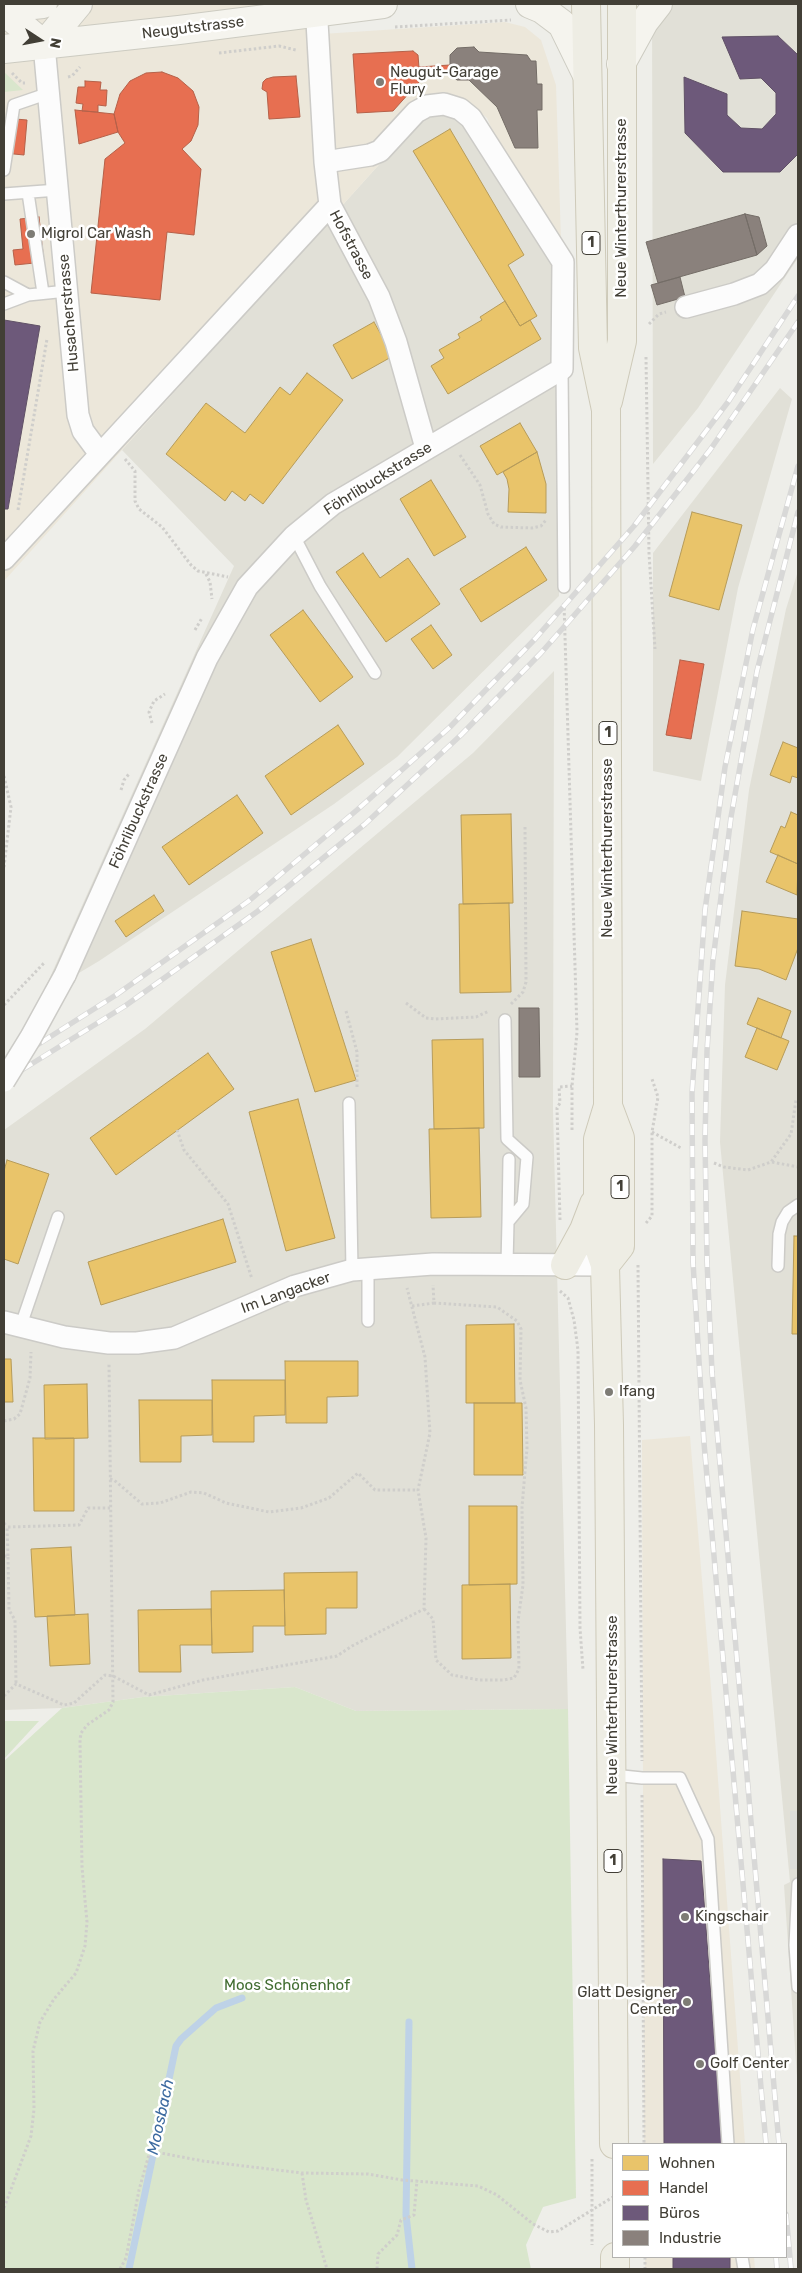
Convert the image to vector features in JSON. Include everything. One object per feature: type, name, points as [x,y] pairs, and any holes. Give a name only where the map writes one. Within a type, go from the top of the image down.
[{"type":"main road","points":[[4,9],[38,4]]},
{"type":"main road","points":[[4,9],[44,45],[78,4]]},
{"type":"main road","name":"Neugutstrasse","points":[[4,49],[179,30],[316,8],[383,4]]},
{"type":"main road","name":"Neue Winterthurerstrasse","points":[[586,4],[593,348],[606,410],[608,1106],[598,1138],[598,1245],[605,1265],[612,1568],[614,2143]]},
{"type":"main road","name":"Neue Winterthurerstrasse","points":[[606,410],[622,341],[622,4]]},
{"type":"main road","points":[[621,64],[644,22],[658,4]]},
{"type":"main road","points":[[522,12],[542,9],[562,24],[587,75]]},
{"type":"main road","name":"Neue Winterthurerstrasse","points":[[605,1265],[620,1246],[620,1138],[608,1106]]},
{"type":"main road","points":[[565,1265],[584,1230],[598,1193]]},
{"type":"street","name":"Hofstrasse","points":[[316,8],[325,162],[330,205],[379,297],[396,342],[426,448]]},
{"type":"street","name":"Husacherstrasse","points":[[44,45],[78,415],[83,431],[100,454]]},
{"type":"street","points":[[325,162],[370,155],[380,151],[416,112],[428,106],[444,104],[460,109],[471,118],[564,262],[562,369]]},
{"type":"street","points":[[4,559],[330,205]]},
{"type":"street","points":[[686,307],[734,294],[760,284],[775,270],[798,235]]},
{"type":"street","name":"Föhrlibuckstrasse","points":[[4,1081],[65,975],[207,658],[247,587],[294,536],[333,504],[562,369]]},
{"type":"street","name":"Im Langacker","points":[[14,1323],[64,1337],[109,1343],[137,1343],[174,1338],[295,1286],[360,1269],[433,1264],[605,1265]]},
{"type":"lane","points":[[4,170],[9,106],[49,93]]},
{"type":"lane","points":[[4,194],[58,190]]},
{"type":"lane","points":[[28,193],[44,293]]},
{"type":"lane","points":[[4,282],[28,295]]},
{"type":"lane","points":[[4,304],[28,295],[66,291]]},
{"type":"lane","points":[[562,369],[564,587]]},
{"type":"lane","points":[[294,536],[320,586],[375,673]]},
{"type":"lane","points":[[506,1015],[507,1139],[527,1157],[523,1204],[508,1222]]},
{"type":"lane","points":[[349,1103],[360,1269],[368,1321]]},
{"type":"lane","points":[[507,1264],[509,1158]]},
{"type":"lane","points":[[778,1266],[779,1234],[782,1222],[788,1212],[798,1205]]},
{"type":"lane","points":[[14,1323],[58,1216]]},
{"type":"lane","points":[[613,1775],[642,1778],[680,1778],[708,1840],[728,2143]]},
{"type":"lane","points":[[798,1884],[795,1945],[798,1987]]},
{"type":"path","points":[[437,24],[506,19],[522,12]]},
{"type":"path","points":[[647,328],[649,323],[659,314],[686,307]]},
{"type":"path","points":[[29,530],[16,518],[48,334]]},
{"type":"path","points":[[646,352],[649,553],[655,649]]},
{"type":"path","points":[[447,436],[480,485],[488,514],[494,524],[502,527],[532,528],[541,526],[548,513]]},
{"type":"path","points":[[128,463],[135,472],[135,501],[139,509],[162,527],[191,565],[206,574],[234,578]]},
{"type":"path","points":[[206,574],[210,582],[212,606]]},
{"type":"path","points":[[564,587],[577,1032],[572,1086],[572,1133]]},
{"type":"path","points":[[193,635],[198,623],[204,616]]},
{"type":"path","points":[[154,732],[149,712],[154,701],[168,693]]},
{"type":"path","points":[[119,798],[124,780],[130,773]]},
{"type":"path","points":[[4,776],[11,806],[4,867]]},
{"type":"path","points":[[506,1015],[523,992],[526,982],[525,826]]},
{"type":"path","points":[[4,1005],[45,961]]},
{"type":"path","points":[[406,1003],[426,1018],[464,1017]]},
{"type":"path","points":[[346,1011],[357,1052],[358,1084],[349,1103]]},
{"type":"path","points":[[642,1227],[652,1216],[652,1132],[658,1098],[652,1079]]},
{"type":"path","points":[[560,1228],[557,1108],[560,1103],[559,1087],[572,1086]]},
{"type":"path","points":[[771,1162],[791,1134],[796,1100],[798,1100]]},
{"type":"path","points":[[178,1130],[184,1150],[228,1204],[260,1301]]},
{"type":"path","points":[[652,1132],[681,1148]]},
{"type":"path","points":[[714,1162],[724,1167],[748,1170],[771,1162],[798,1167]]},
{"type":"path","points":[[638,1256],[644,2143]]},
{"type":"path","points":[[433,1264],[434,1303]]},
{"type":"path","points":[[401,1266],[425,1357],[430,1432],[418,1490],[426,1538],[424,1609],[432,1619],[436,1660],[452,1675],[479,1680],[514,1678],[519,1669],[518,1621],[523,1585],[522,1516],[526,1456],[526,1408],[520,1380],[521,1329],[517,1321],[497,1307],[434,1303],[412,1306]]},
{"type":"path","points":[[4,1421],[14,1420],[20,1414],[30,1378],[14,1323]]},
{"type":"path","points":[[4,2208],[31,2136],[34,2108],[33,2050],[40,2022],[54,1999],[76,1973],[85,1946],[87,1922],[82,1867],[80,1740],[81,1733],[86,1725],[112,1706],[114,1676],[109,1343]]},
{"type":"path","points":[[110,1479],[114,1480],[142,1504],[160,1504],[191,1492],[204,1492],[226,1503],[269,1512],[301,1508],[329,1498],[358,1473],[375,1490],[418,1490]]},
{"type":"path","points":[[7,1527],[79,1525],[88,1508],[110,1508]]},
{"type":"path","points":[[4,1522],[7,1527],[6,1556],[9,1610],[15,1620],[16,1684],[4,1696]]},
{"type":"path","points":[[16,1684],[64,1705],[74,1703],[105,1676],[114,1676],[149,1695],[203,1680],[338,1656],[352,1646],[424,1609]]},
{"type":"path","points":[[120,2269],[126,2258],[139,2190],[150,2151],[203,2161],[302,2173],[368,2174],[402,2180],[470,2184],[486,2189],[539,2228],[554,2233],[612,2198]]},
{"type":"path","points":[[302,2173],[306,2200],[327,2269]]},
{"type":"path","points":[[378,2269],[378,2254],[397,2235],[400,2223],[414,2215],[417,2180]]},
{"type":"shaded area","points":[[4,4],[314,4],[322,34],[505,22],[525,27],[541,40],[556,85],[561,240],[509,169],[487,118],[465,99],[430,108],[4,581]]},
{"type":"shaded area","points":[[652,4],[798,4],[798,258],[698,408],[653,464]]},
{"type":"shaded area","points":[[430,108],[468,125],[560,270],[559,596],[397,757],[334,804],[99,961],[42,995],[234,566],[122,450]]},
{"type":"shaded area","points":[[780,388],[792,399],[738,588],[701,781],[653,771],[653,553]]},
{"type":"shaded area","points":[[798,571],[798,2092],[784,1885],[790,1882],[720,1142],[725,985],[749,790],[786,609]]},
{"type":"shaded area","points":[[554,671],[553,1109],[568,1709],[356,1711],[295,1687],[143,1697],[62,1708],[4,1710],[4,1130],[145,1029],[473,753]]},
{"type":"shaded area","points":[[690,1436],[713,1712],[745,2143],[644,2143],[642,1440]]},
{"type":"shaded area","points":[[790,1811],[798,1811],[798,1869],[790,1869]]},
{"type":"shaded area","points":[[645,2258],[754,2258],[755,2269],[645,2269]]},
{"type":"green space","points":[[4,72],[23,90],[4,92]]},
{"type":"green space","name":"Moos Schönenhof","points":[[295,1687],[356,1711],[568,1709],[576,2198],[543,2207],[526,2245],[531,2269],[4,2269],[4,1761],[62,1708],[143,1697]]},
{"type":"green space","points":[[4,1721],[39,1721],[4,1759]]},
{"type":"building: Wohnen","points":[[450,129],[524,255],[508,265],[537,316],[520,326],[413,151]]},
{"type":"building: Wohnen","points":[[505,301],[520,326],[530,320],[541,339],[448,394],[431,366],[444,358],[439,350],[460,338],[458,334],[482,320],[480,317]]},
{"type":"building: Wohnen","points":[[374,322],[393,356],[352,379],[333,345]]},
{"type":"building: Wohnen","points":[[307,373],[343,400],[263,504],[250,494],[245,501],[232,491],[225,501],[166,454],[206,403],[245,433],[280,387],[290,395]]},
{"type":"building: Wohnen","points":[[520,423],[537,452],[497,475],[480,446]]},
{"type":"building: Wohnen","points":[[537,452],[546,484],[546,513],[508,512],[509,489],[503,472]]},
{"type":"building: Wohnen","points":[[431,480],[466,537],[434,556],[400,499]]},
{"type":"building: Wohnen","points":[[692,512],[742,525],[719,610],[669,596]]},
{"type":"building: Wohnen","points":[[526,547],[547,580],[481,622],[460,589]]},
{"type":"building: Wohnen","points":[[363,553],[380,578],[408,558],[440,604],[386,642],[336,572]]},
{"type":"building: Wohnen","points":[[303,610],[353,677],[320,702],[270,635]]},
{"type":"building: Wohnen","points":[[431,625],[452,655],[433,669],[411,639]]},
{"type":"building: Wohnen","points":[[338,725],[364,764],[291,815],[265,776]]},
{"type":"building: Wohnen","points":[[783,742],[798,748],[798,778],[792,776],[790,783],[770,775]]},
{"type":"building: Wohnen","points":[[237,795],[263,833],[189,885],[162,847]]},
{"type":"building: Wohnen","points":[[791,812],[798,815],[798,864],[770,852],[781,826],[785,828]]},
{"type":"building: Wohnen","points":[[511,814],[513,903],[463,904],[461,815]]},
{"type":"building: Wohnen","points":[[778,855],[798,864],[797,895],[766,882]]},
{"type":"building: Wohnen","points":[[154,895],[164,911],[126,937],[115,921]]},
{"type":"building: Wohnen","points":[[509,903],[511,992],[460,993],[459,904]]},
{"type":"building: Wohnen","points":[[742,911],[798,919],[798,948],[786,980],[759,969],[735,966]]},
{"type":"building: Wohnen","points":[[311,939],[356,1080],[315,1092],[271,952]]},
{"type":"building: Wohnen","points":[[758,998],[791,1011],[781,1038],[747,1024]]},
{"type":"building: Wohnen","points":[[757,1028],[789,1041],[777,1070],[745,1057]]},
{"type":"building: Wohnen","points":[[483,1039],[484,1128],[434,1129],[432,1040]]},
{"type":"building: Wohnen","points":[[208,1053],[234,1089],[116,1175],[90,1138]]},
{"type":"building: Wohnen","points":[[298,1099],[335,1238],[286,1251],[249,1112]]},
{"type":"building: Wohnen","points":[[479,1128],[481,1217],[431,1218],[429,1129]]},
{"type":"building: Wohnen","points":[[7,1160],[49,1174],[18,1264],[4,1259],[4,1171]]},
{"type":"building: Wohnen","points":[[223,1219],[236,1262],[101,1305],[88,1262]]},
{"type":"building: Wohnen","points":[[794,1236],[798,1236],[798,1334],[792,1334]]},
{"type":"building: Wohnen","points":[[514,1324],[515,1403],[466,1403],[466,1325]]},
{"type":"building: Wohnen","points":[[4,1359],[11,1359],[13,1402],[4,1402]]},
{"type":"building: Wohnen","points":[[285,1361],[358,1361],[358,1396],[327,1397],[327,1423],[286,1423]]},
{"type":"building: Wohnen","points":[[212,1380],[285,1380],[285,1415],[254,1416],[254,1442],[213,1442]]},
{"type":"building: Wohnen","points":[[87,1384],[88,1438],[45,1439],[44,1385]]},
{"type":"building: Wohnen","points":[[139,1400],[212,1400],[212,1435],[181,1436],[181,1462],[140,1462]]},
{"type":"building: Wohnen","points":[[474,1403],[522,1403],[523,1475],[474,1475]]},
{"type":"building: Wohnen","points":[[33,1438],[74,1438],[74,1511],[34,1511]]},
{"type":"building: Wohnen","points":[[469,1506],[517,1506],[517,1584],[469,1585]]},
{"type":"building: Wohnen","points":[[71,1547],[75,1615],[35,1617],[31,1549]]},
{"type":"building: Wohnen","points":[[357,1572],[357,1608],[326,1608],[326,1634],[285,1635],[284,1573]]},
{"type":"building: Wohnen","points":[[510,1584],[511,1658],[462,1659],[462,1585]]},
{"type":"building: Wohnen","points":[[284,1590],[285,1626],[253,1626],[253,1652],[212,1653],[211,1591]]},
{"type":"building: Wohnen","points":[[211,1609],[212,1645],[180,1645],[181,1672],[139,1672],[138,1610]]},
{"type":"building: Wohnen","points":[[88,1614],[90,1664],[50,1666],[47,1616]]},
{"type":"building: Handel","points":[[413,51],[418,55],[420,81],[393,111],[357,113],[353,54]]},
{"type":"building: Handel","points":[[450,65],[450,70],[420,72],[419,67]]},
{"type":"building: Handel","points":[[162,72],[178,78],[193,91],[199,107],[198,125],[191,141],[182,149],[201,169],[194,235],[167,232],[160,300],[91,293],[105,159],[125,143],[118,132],[114,114],[120,94],[130,81],[146,73]]},
{"type":"building: Handel","points":[[296,76],[300,117],[269,119],[267,92],[262,89],[263,82],[273,77]]},
{"type":"building: Handel","points":[[85,81],[101,82],[100,90],[107,90],[106,106],[98,105],[98,112],[82,111],[83,104],[76,103],[78,87],[85,87]]},
{"type":"building: Handel","points":[[75,110],[114,114],[118,132],[79,144]]},
{"type":"building: Handel","points":[[4,118],[27,120],[24,155],[4,153]]},
{"type":"building: Handel","name":"Migrol Car Wash","points":[[39,217],[44,262],[15,265],[13,250],[23,249],[20,219]]},
{"type":"building: Handel","points":[[680,660],[704,664],[691,739],[666,735]]},
{"type":"building: Büros","points":[[778,36],[798,55],[798,154],[780,172],[723,172],[685,133],[684,77],[727,94],[727,115],[741,128],[762,129],[776,114],[776,93],[761,78],[740,79],[722,37]]},
{"type":"building: Büros","points":[[4,320],[40,326],[8,509],[4,509]]},
{"type":"building: Büros","name":"Glatt Designer Center","points":[[663,1859],[701,1861],[722,2143],[664,2143]]},
{"type":"building: Büros","points":[[673,2258],[730,2258],[730,2269],[673,2269]]},
{"type":"building: Industrie","points":[[474,47],[479,52],[527,55],[531,61],[536,61],[537,84],[542,84],[542,110],[537,110],[538,148],[515,148],[497,107],[469,80],[457,80],[450,74],[450,55],[457,48]]},
{"type":"building: Industrie","points":[[745,214],[757,255],[658,283],[646,242]]},
{"type":"building: Industrie","points":[[745,214],[759,217],[767,246],[757,255]]},
{"type":"building: Industrie","points":[[680,277],[685,297],[657,305],[651,285]]},
{"type":"building: Industrie","points":[[519,1008],[539,1008],[540,1077],[519,1077]]},
{"type":"waterway","name":"Moosbach","points":[[129,2269],[176,2046],[181,2039],[216,2008],[242,1998]]},
{"type":"waterway","points":[[409,2022],[406,2215],[412,2269]]},
{"type":"railway","points":[[4,1066],[116,995],[250,900],[357,810],[450,727],[535,639],[634,526],[728,402],[798,296]]},
{"type":"railway","points":[[4,1081],[125,1006],[258,911],[365,824],[461,735],[541,653],[635,546],[710,450],[798,322]]},
{"type":"railway","points":[[766,2143],[704,1443],[693,1262],[692,1093],[705,910],[725,767],[753,629],[798,466]]},
{"type":"railway","points":[[779,2143],[712,1372],[707,1261],[705,1140],[707,1051],[713,960],[731,817],[757,671],[798,512]]},
{"type":"railway","points":[[787,2225],[791,2269]]},
{"type":"railway","points":[[776,2258],[777,2269]]},
{"type":"place","name":"Neugut-Garage Flury","points":[[380,82]]},
{"type":"place","name":"Migrol Car Wash","points":[[31,234]]},
{"type":"place","name":"Ifang","points":[[609,1392]]},
{"type":"place","name":"Kingschair","points":[[685,1917]]},
{"type":"place","name":"Glatt Designer Center","points":[[687,2002]]},
{"type":"place","name":"Golf Center","points":[[700,2064]]}]
